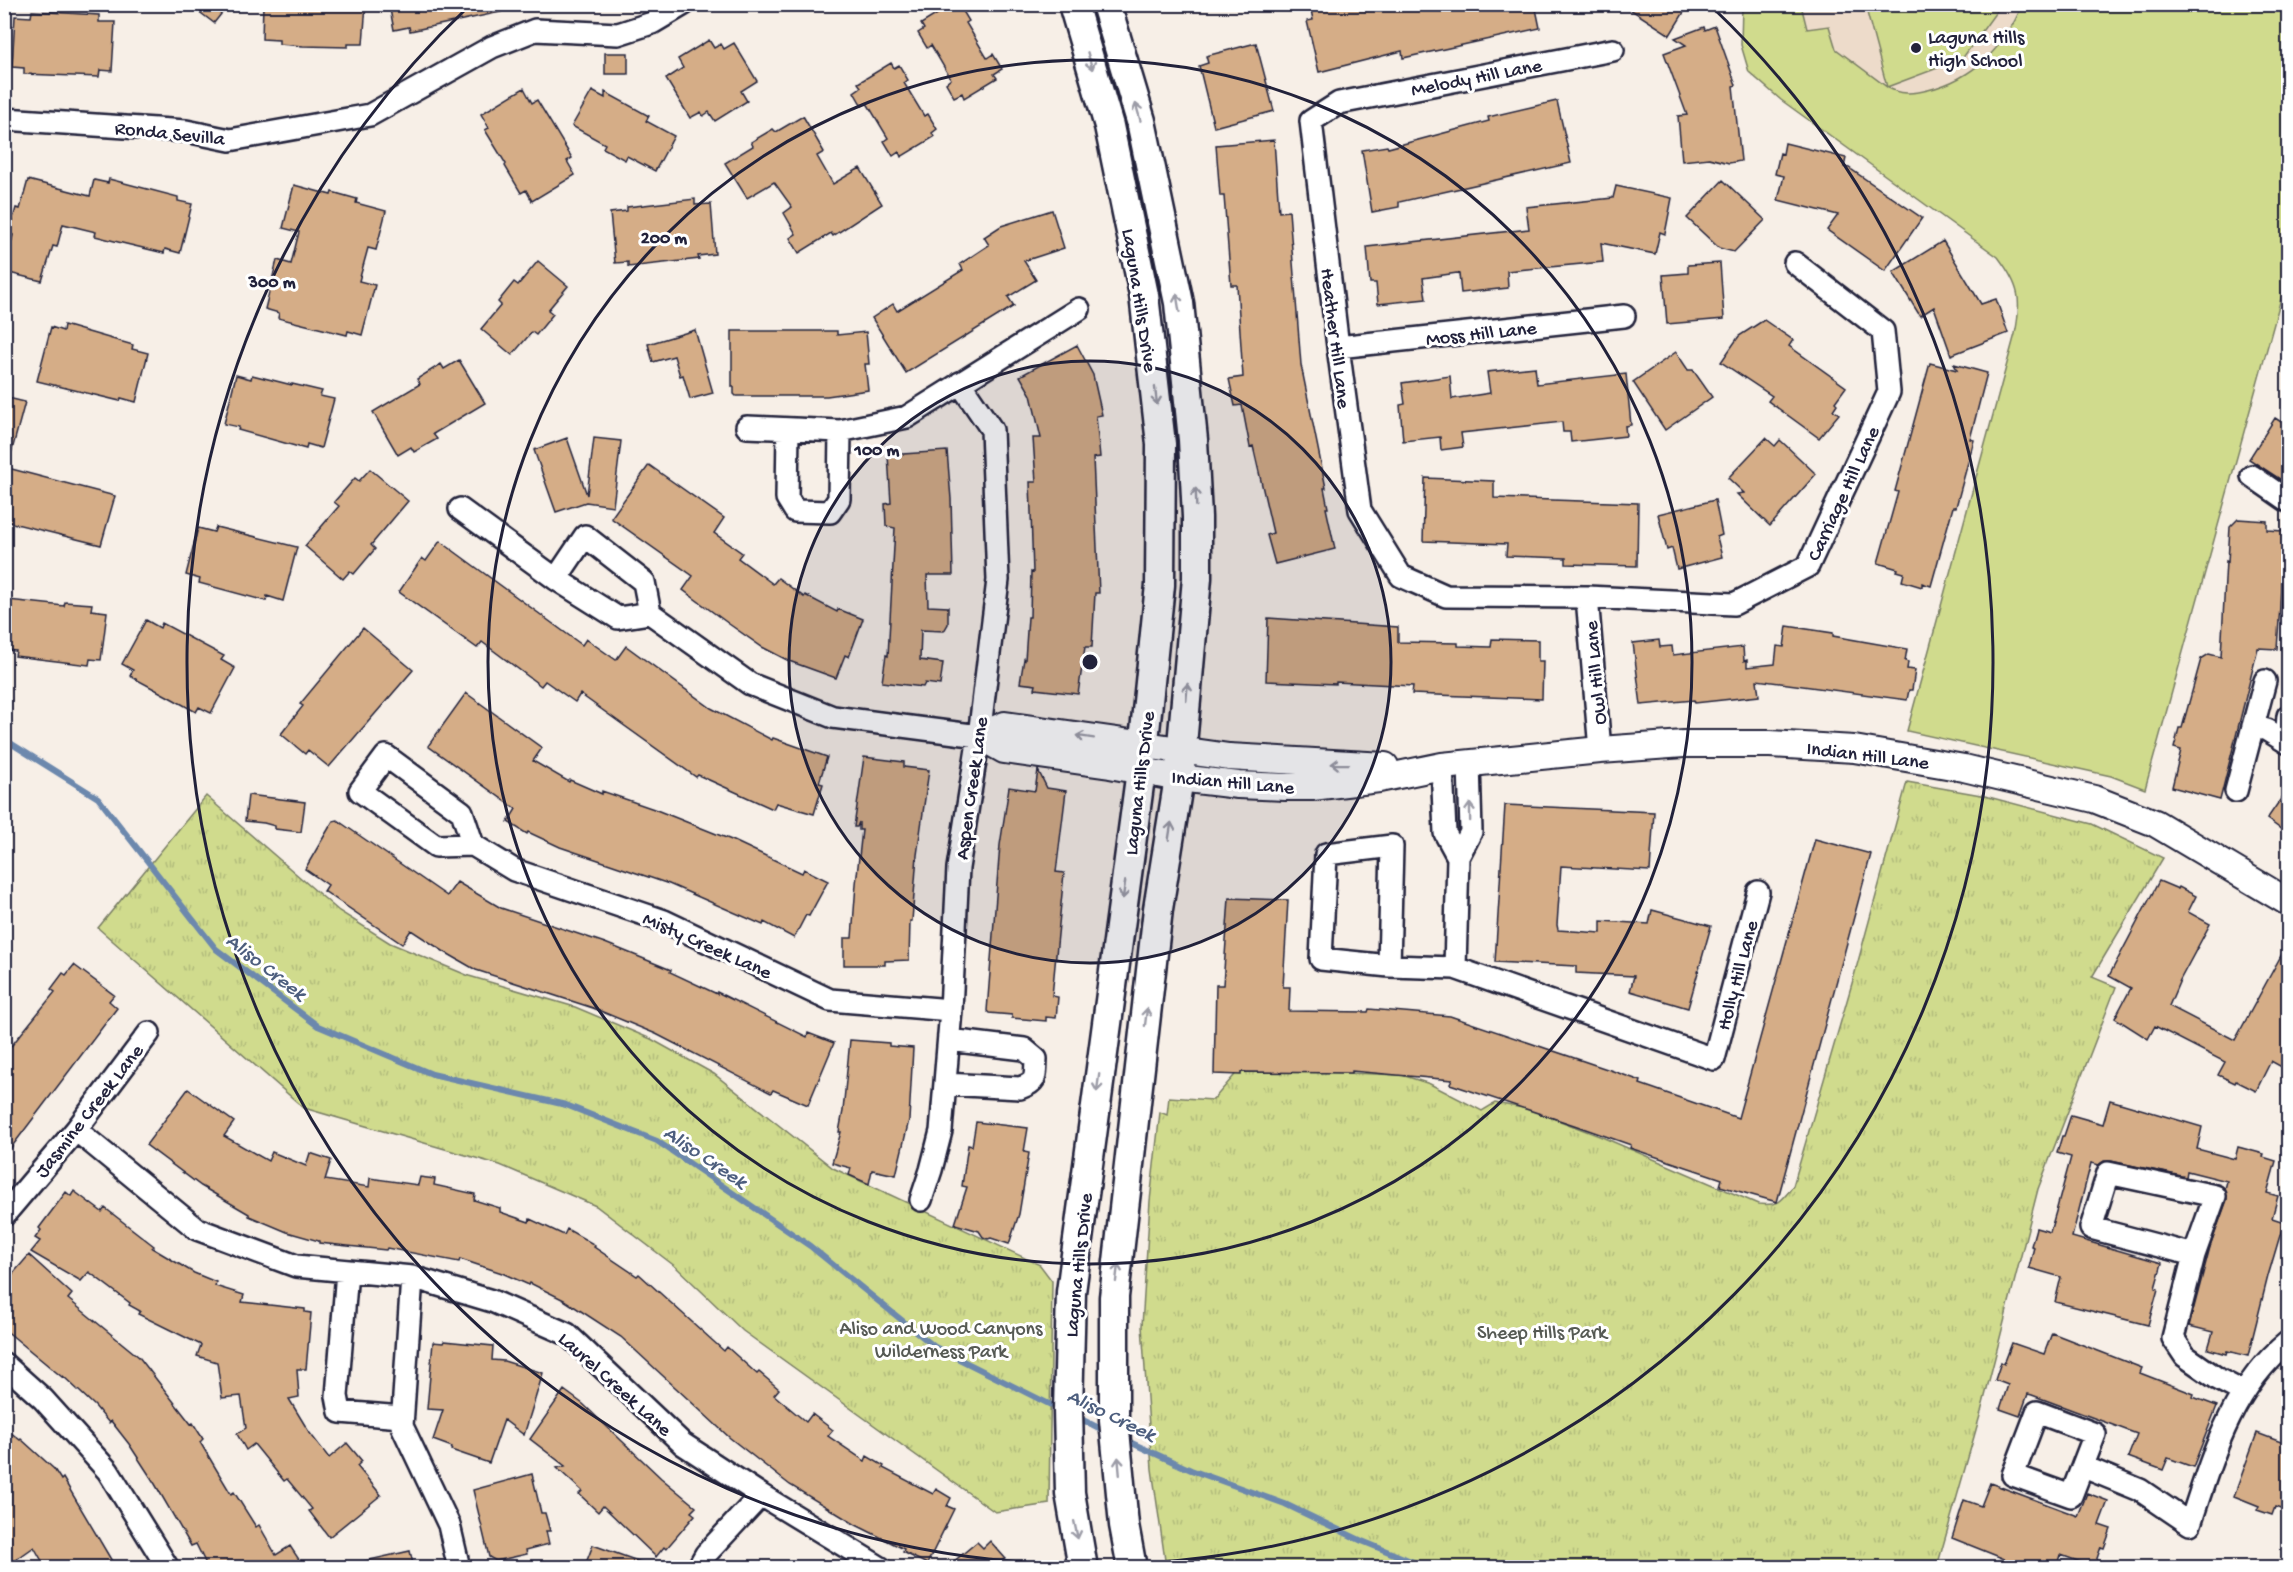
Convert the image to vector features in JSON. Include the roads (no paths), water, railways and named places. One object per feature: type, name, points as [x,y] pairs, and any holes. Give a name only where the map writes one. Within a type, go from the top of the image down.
[{"type":"main road","name":"Laguna Hills Drive","points":[[1073,4],[1109,126],[1144,295],[1161,444],[1160,585],[1142,757],[1072,1281],[1069,1324],[1070,1493],[1083,1568]]},
{"type":"main road","name":"Laguna Hills Drive","points":[[1106,4],[1141,121],[1179,303],[1193,440],[1197,578],[1179,778],[1158,909],[1114,1297],[1114,1419],[1124,1525],[1132,1568]]},
{"type":"street","name":"Ronda Sevilla","points":[[4,119],[186,131],[230,140],[370,115],[492,47],[535,30],[618,34],[652,23],[684,4]]},
{"type":"street","name":"Melody Hill Lane","points":[[1339,103],[1613,50]]},
{"type":"street","name":"Heather Hill Lane","points":[[1339,103],[1311,121],[1338,347],[1360,510],[1401,576]]},
{"type":"street","name":"Carriage Hill Lane","points":[[1401,576],[1446,596],[1587,597],[1734,604],[1808,566],[1889,392],[1883,331],[1796,263]]},
{"type":"street","points":[[747,427],[840,430],[908,417],[1079,309]]},
{"type":"street","name":"Moss Hill Lane","points":[[1338,347],[1624,316]]},
{"type":"street","name":"Aspen Creek Lane","points":[[921,1200],[941,1131],[951,1010],[958,868],[979,736],[998,580],[992,430],[960,383]]},
{"type":"street","points":[[788,429],[786,498],[795,512],[830,512],[839,499],[840,430]]},
{"type":"street","points":[[2253,476],[2289,501]]},
{"type":"street","points":[[459,509],[556,579],[618,618],[650,613],[644,582],[585,536],[556,579]]},
{"type":"street","name":"Owl Hill Lane","points":[[1587,597],[1600,750]]},
{"type":"street","name":"Indian Hill Lane","points":[[650,613],[750,684],[833,717],[979,736],[1004,750],[1142,757],[1182,750],[1229,757],[1431,768]]},
{"type":"street","points":[[2236,791],[2265,681]]},
{"type":"street","points":[[2253,726],[2267,729],[2287,742],[2289,716]]},
{"type":"street","name":"Indian Hill Lane","points":[[1142,757],[1179,778],[1238,785],[1312,787],[1379,779],[1469,763],[1684,744],[1770,744],[1854,749],[1964,768],[2094,799],[2155,824],[2289,902]]},
{"type":"street","points":[[386,756],[462,812],[473,846],[436,846],[360,791],[386,756]]},
{"type":"street","points":[[1389,966],[1392,846],[1326,854],[1321,959],[1389,966],[1455,968],[1458,857],[1471,832],[1469,763]]},
{"type":"street","points":[[1431,768],[1445,833],[1458,857]]},
{"type":"street","name":"Misty Creek Lane","points":[[473,846],[514,870],[664,921],[830,1000],[951,1010]]},
{"type":"street","name":"Holly Hill Lane","points":[[1455,968],[1714,1059],[1758,892]]},
{"type":"street","name":"Jasmine Creek Lane","points":[[4,1215],[76,1130],[149,1033]]},
{"type":"street","points":[[945,1084],[1020,1088],[1030,1085],[1034,1080],[1036,1059],[1024,1049],[948,1040]]},
{"type":"street","name":"Laurel Creek Lane","points":[[76,1130],[197,1229],[296,1266],[412,1277],[492,1301],[567,1334],[683,1444],[761,1495],[881,1568]]},
{"type":"street","points":[[2194,1254],[2091,1228],[2108,1173],[2215,1196],[2194,1254],[2173,1338],[2185,1356],[2218,1380],[2243,1392]]},
{"type":"street","points":[[347,1271],[337,1396],[340,1412],[402,1417]]},
{"type":"street","points":[[412,1277],[402,1426],[449,1525],[459,1568]]},
{"type":"street","points":[[2084,1467],[2140,1490],[2190,1524],[2226,1420],[2243,1392],[2289,1342]]},
{"type":"street","points":[[4,1364],[43,1399],[108,1471],[168,1568]]},
{"type":"street","points":[[698,1568],[706,1554],[761,1495]]},
{"type":"waterway","name":"Aliso Creek","points":[[4,739],[98,798],[216,949],[318,1026],[432,1074],[566,1105],[657,1141],[810,1246],[935,1347],[1059,1409]]},
{"type":"waterway","name":"Aliso Creek","points":[[1077,1417],[1105,1431]]},
{"type":"waterway","name":"Aliso Creek","points":[[1123,1439],[1191,1470],[1285,1504],[1362,1541],[1428,1568]]},
{"type":"place","name":"Laguna Hills High School","points":[[1916,48]]},
{"type":"park label","name":"Sheep Hills Park","points":[[1542,1331]]},
{"type":"park label","name":"Aliso and Wood Canyons Wilderness Park","points":[[941,1338]]}]
